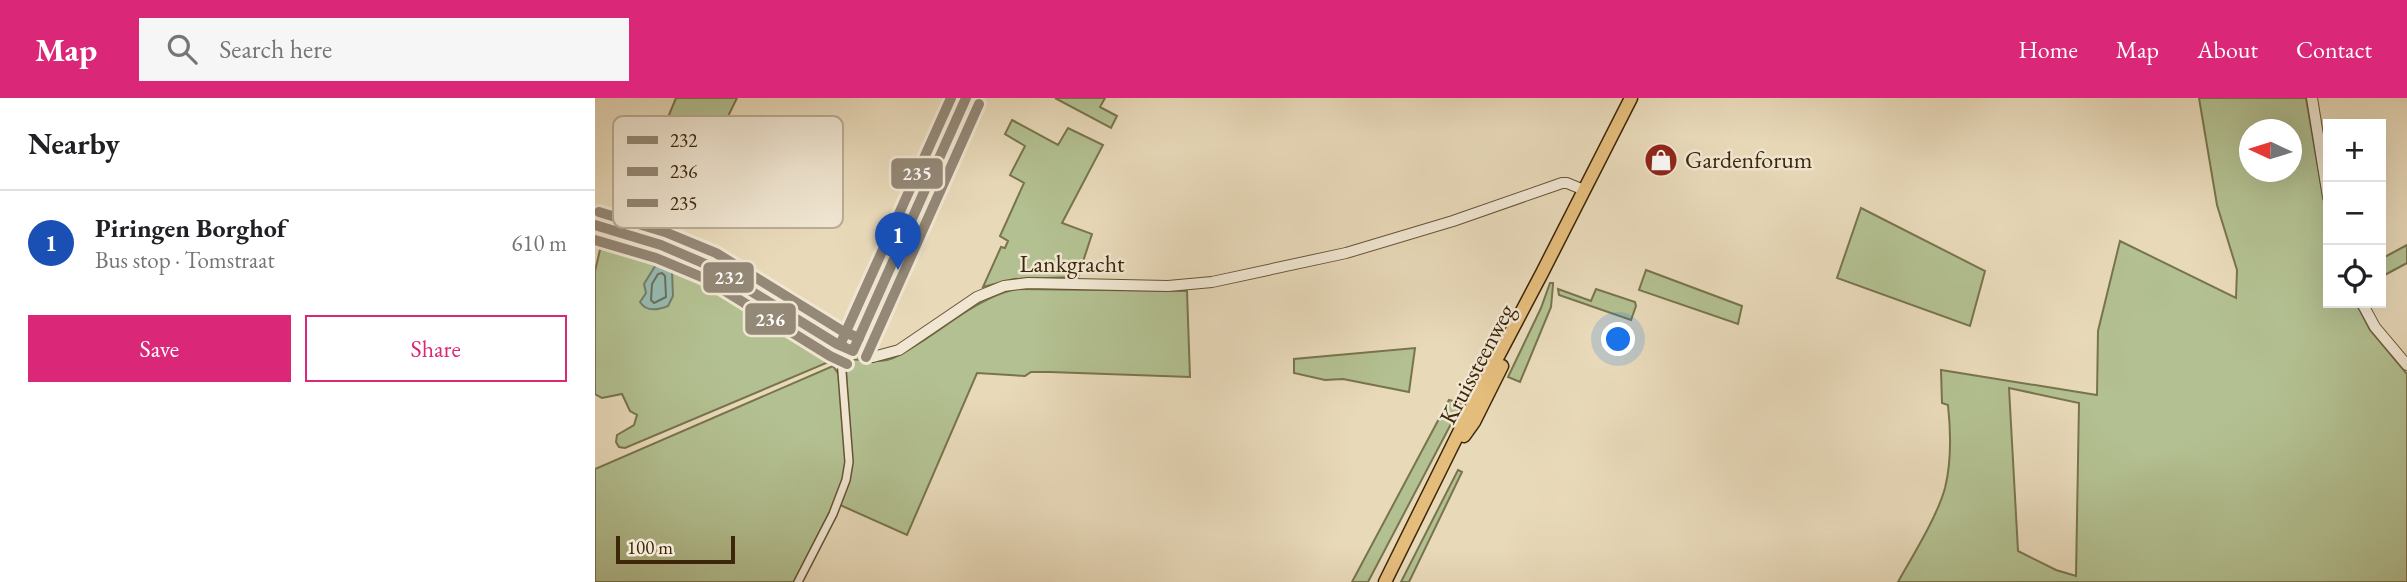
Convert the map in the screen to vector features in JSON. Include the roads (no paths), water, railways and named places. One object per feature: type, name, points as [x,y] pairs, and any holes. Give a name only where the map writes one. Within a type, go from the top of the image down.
[{"type":"main road","name":"Kruissteenweg","points":[[1385,582],[1473,404],[1631,98]]},
{"type":"street","points":[[798,582],[833,514],[846,481],[849,462],[841,359],[853,351],[966,98]]},
{"type":"street","points":[[2312,98],[2326,182]]},
{"type":"street","name":"Lankgracht","points":[[595,225],[661,245],[710,266],[837,344],[873,357],[899,350],[977,297],[1004,286],[1028,283],[1168,286],[1212,282],[1346,253],[1453,221],[1562,183],[1584,190]]},
{"type":"street","points":[[2365,308],[2382,336],[2407,365]]},
{"type":"water","points":[[657,263],[672,271],[673,296],[668,306],[653,309],[640,302],[646,293],[644,284]]},
{"type":"place","name":"Gardenforum","points":[[1661,160]]},
{"type":"place","name":"Piringen Borghof","points":[[898,270]]}]
